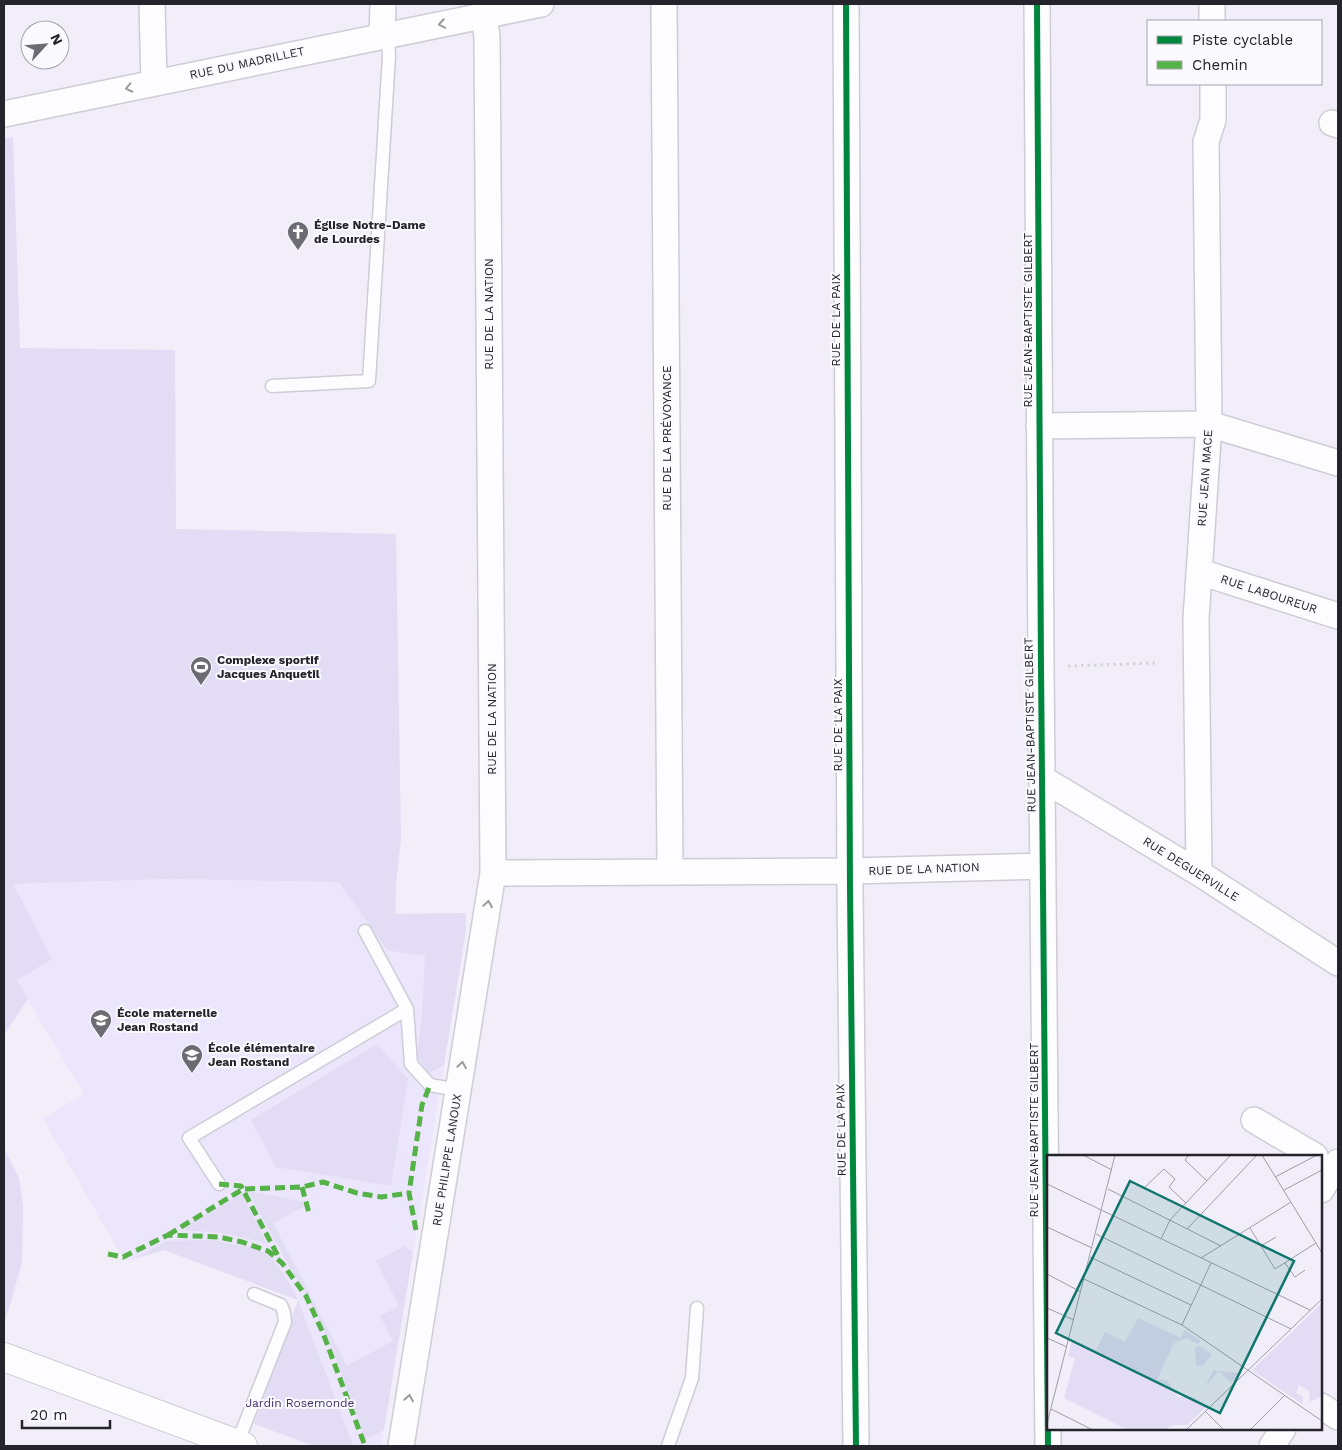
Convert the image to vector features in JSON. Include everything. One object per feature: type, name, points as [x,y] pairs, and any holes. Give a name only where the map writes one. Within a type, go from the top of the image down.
[{"type":"street","points":[[152,4],[154,82]]},
{"type":"street","points":[[383,4],[385,35]]},
{"type":"street","name":"RUE DU MADRILLET","points":[[4,114],[385,35],[488,11],[542,4]]},
{"type":"street","name":"RUE DE LA PRÉVOYANCE","points":[[664,4],[670,872]]},
{"type":"street","name":"RUE DE LA PAIX","points":[[846,4],[850,871],[856,1446]]},
{"type":"street","name":"RUE JEAN-BAPTISTE GILBERT","points":[[1037,4],[1047,1330]]},
{"type":"street","points":[[1212,4],[1212,20]]},
{"type":"street","name":"RUE DE LA NATION","points":[[488,11],[493,873],[850,871],[1043,866]]},
{"type":"street","name":"RUE JEAN MACE","points":[[1198,873],[1196,619],[1209,424],[1206,142],[1213,120],[1213,85]]},
{"type":"street","points":[[1039,426],[1209,424],[1338,463]]},
{"type":"street","name":"RUE LABOUREUR","points":[[1200,572],[1338,616]]},
{"type":"street","name":"RUE DEGUERVILLE","points":[[1042,779],[1198,873],[1338,963]]},
{"type":"street","name":"RUE PHILIPPE LANOUX","points":[[401,1446],[493,873]]},
{"type":"street","points":[[1254,1120],[1316,1155]]},
{"type":"street","points":[[1322,1187],[1330,1163]]},
{"type":"street","points":[[4,1357],[240,1445]]},
{"type":"street","points":[[1322,1407],[1338,1417]]},
{"type":"street","name":"RUE JEAN-BAPTISTE GILBERT","points":[[1048,1430],[1048,1446]]},
{"type":"street","points":[[1272,1446],[1282,1430]]},
{"type":"lane","points":[[272,386],[369,381],[388,65],[385,35]]},
{"type":"lane","points":[[365,931],[407,1009],[411,1064],[430,1085],[458,1090]]},
{"type":"lane","points":[[219,1184],[189,1138],[407,1009]]},
{"type":"lane","points":[[240,1445],[284,1322],[284,1313],[280,1305],[254,1294]]},
{"type":"lane","points":[[668,1446],[692,1378],[697,1308]]},
{"type":"path","points":[[1041,668],[1157,663]]},
{"type":"shaded area","points":[[169,879],[396,883],[396,914],[466,913],[466,930],[381,1446],[352,1446],[298,1300],[164,1250],[126,1261],[119,1252],[43,1119],[84,1094],[16,980],[52,959],[12,884]]},
{"type":"green space","name":"Complexe sportif Jacques Anquetil","points":[[13,137],[20,348],[175,350],[176,529],[396,534],[401,839],[395,914],[466,913],[466,930],[444,1065],[429,1073],[417,1057],[422,1015],[425,956],[387,950],[339,882],[169,879],[13,884],[52,959],[17,980],[28,999],[4,1035],[4,139]]},
{"type":"green space","points":[[377,1044],[408,1079],[391,1186],[276,1167],[251,1120]]},
{"type":"green space","points":[[4,1148],[19,1178],[23,1206],[22,1263],[4,1325]]},
{"type":"green space","points":[[248,1191],[299,1201],[307,1205],[273,1223],[347,1366],[393,1341],[380,1316],[399,1306],[376,1261],[405,1246],[413,1252],[384,1430],[365,1440],[332,1347],[306,1293],[287,1263]]},
{"type":"green space","points":[[242,1194],[267,1244],[227,1234],[207,1231],[186,1231],[184,1227]]},
{"type":"green space","points":[[211,1240],[257,1249],[272,1258],[285,1276],[298,1300],[164,1250],[133,1259],[167,1241]]},
{"type":"green space","name":"Jardin Rosemonde","points":[[298,1300],[353,1445],[314,1446],[254,1424]]},
{"type":"marked path","points":[[416,1230],[409,1193],[422,1105],[430,1085]]},
{"type":"marked path","points":[[168,1235],[243,1189],[302,1187],[323,1182],[357,1193],[381,1197],[409,1193]]},
{"type":"marked path","points":[[219,1184],[241,1186],[278,1256]]},
{"type":"marked path","points":[[302,1187],[309,1213]]},
{"type":"marked path","points":[[108,1254],[123,1257],[168,1235],[219,1237],[242,1242],[268,1251],[282,1263],[306,1296],[323,1333],[365,1446]]},
{"type":"cycle path","points":[[846,4],[850,889],[856,1446]]},
{"type":"cycle path","points":[[1037,4],[1047,1335]]},
{"type":"cycle path","points":[[1048,1430],[1048,1446]]},
{"type":"place","name":"Église Notre-Dame de Lourdes","points":[[298,251]]},
{"type":"place","name":"Complexe sportif Jacques Anquetil","points":[[201,686]]},
{"type":"place","name":"École maternelle Jean Rostand","points":[[101,1039]]},
{"type":"place","name":"École élémentaire Jean Rostand","points":[[192,1074]]}]
